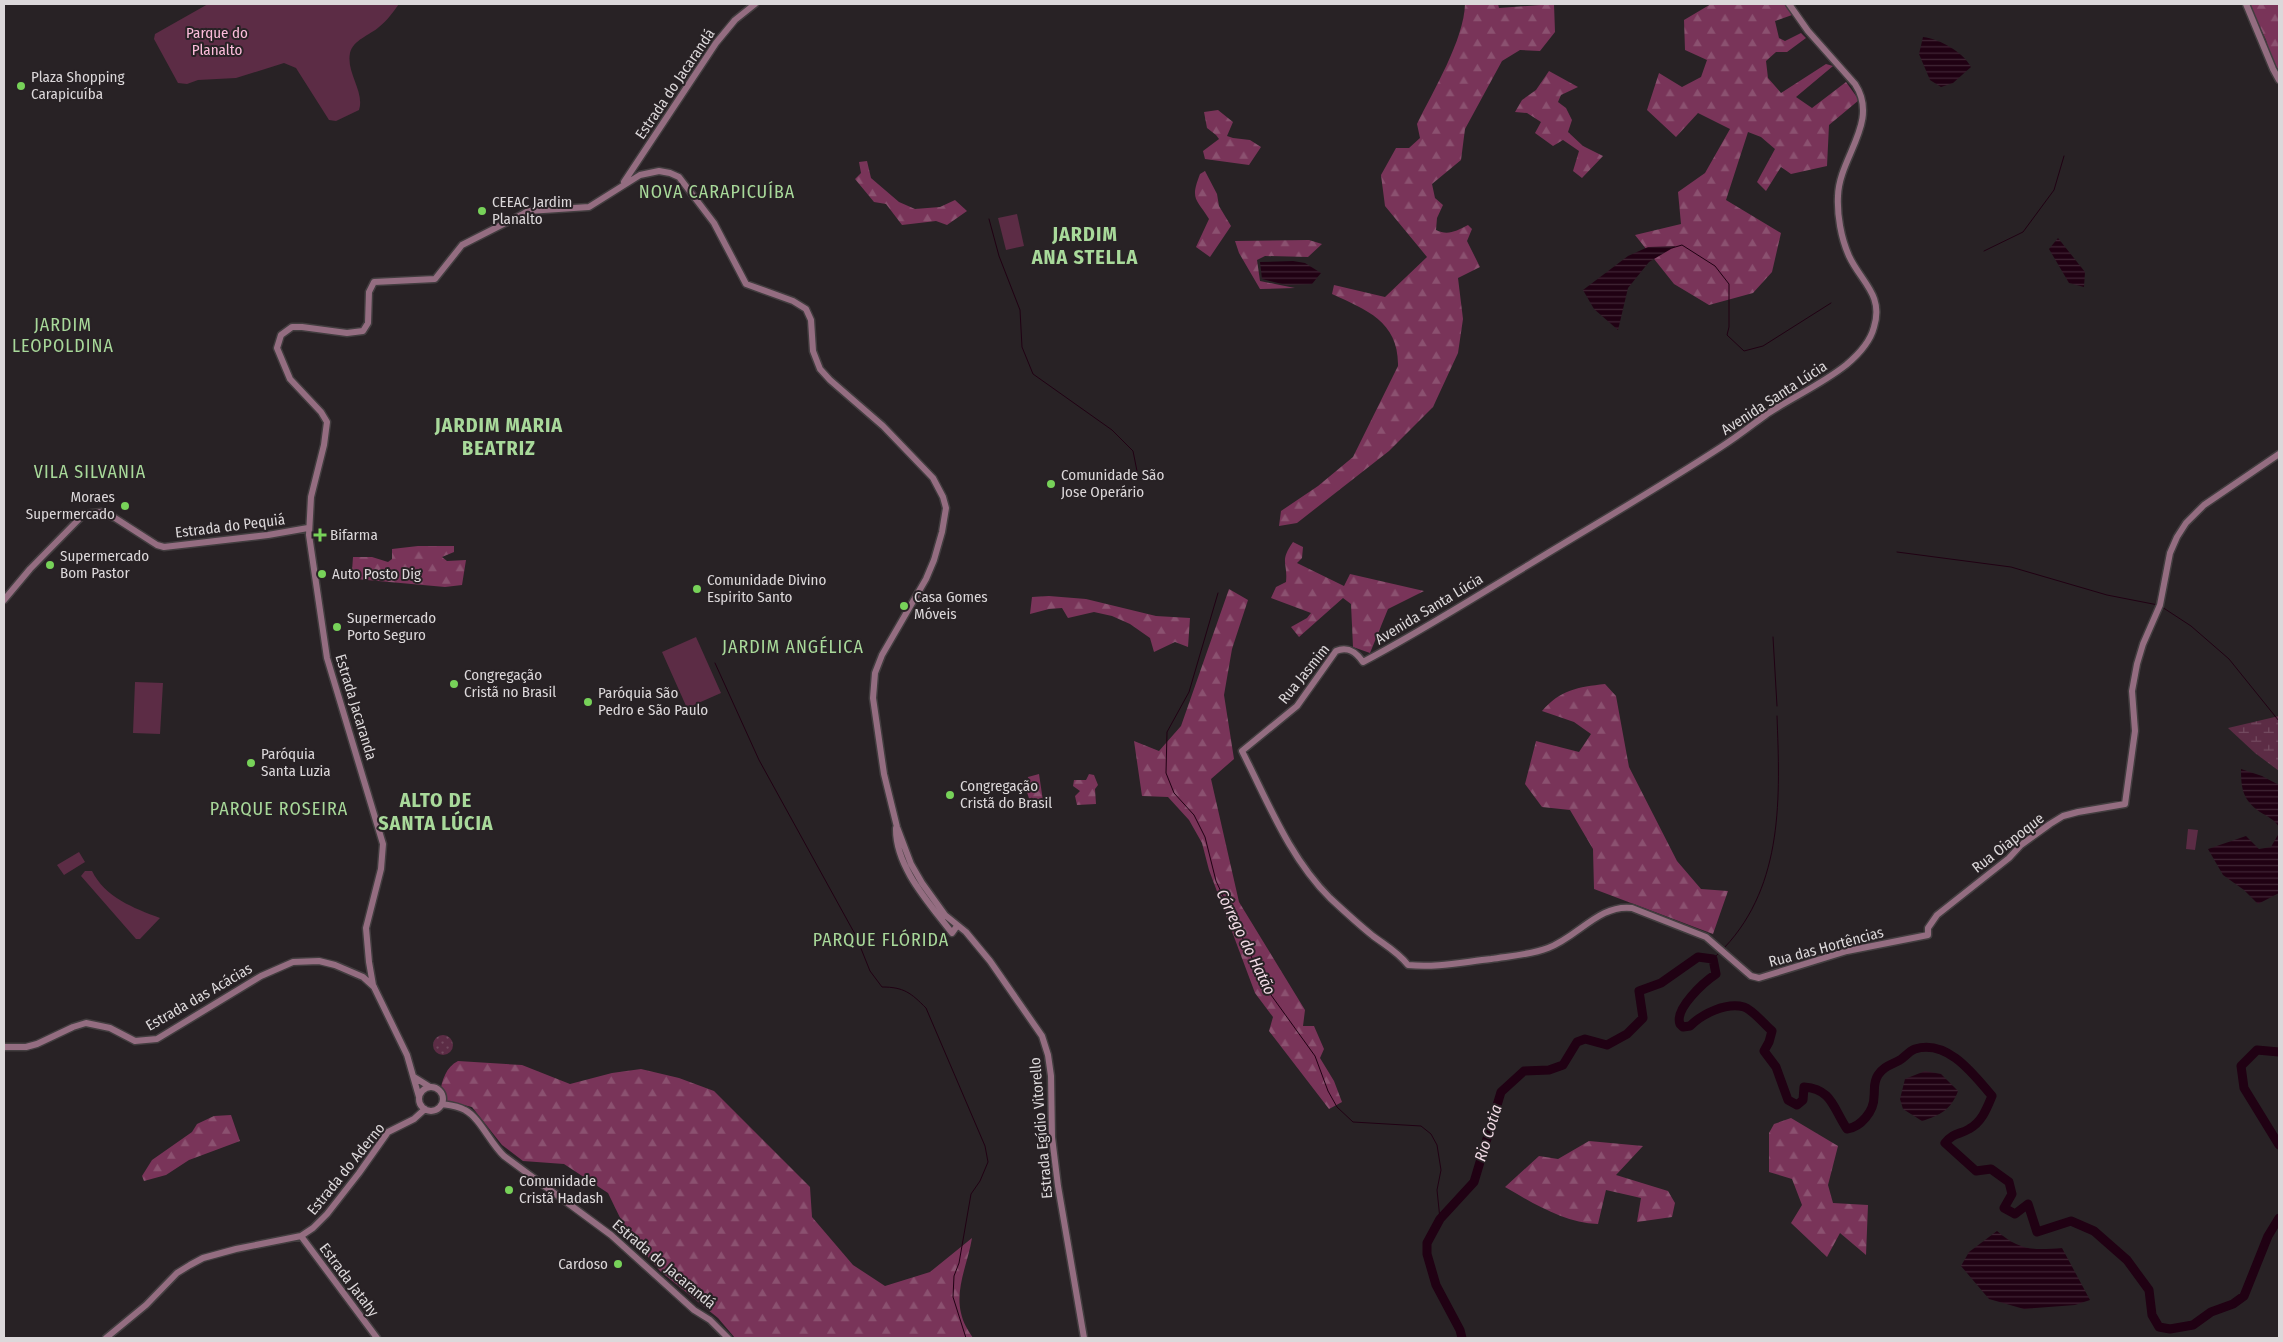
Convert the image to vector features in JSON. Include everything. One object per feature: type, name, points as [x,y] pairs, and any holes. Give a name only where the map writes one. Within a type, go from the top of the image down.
[{"type":"street","name":"Estrada do Jacarandá","points":[[622,185],[716,43],[735,20],[755,4]]},
{"type":"street","name":"Avenida Santa Lúcia","points":[[1363,662],[1401,642],[1685,470],[1769,412],[1833,374],[1865,346],[1874,328],[1876,300],[1857,271],[1845,246],[1839,217],[1838,197],[1841,179],[1862,125],[1863,102],[1861,93],[1855,84],[1808,31],[1789,4]]},
{"type":"street","points":[[2246,4],[2273,70],[2279,80]]},
{"type":"street","name":"Estrada do Jacarandá","points":[[327,422],[321,412],[295,386],[280,359],[277,344],[281,335],[287,330],[302,327],[347,334],[359,333],[363,331],[368,323],[369,292],[374,282],[436,279],[462,245],[528,211],[589,207],[622,185],[652,171],[665,172],[679,177],[714,223],[743,281],[750,286],[801,305],[810,316],[813,351],[820,369],[883,426],[933,478],[943,497],[946,508],[942,532],[926,579],[882,655],[876,667],[874,680],[879,742],[896,827]]},
{"type":"street","name":"Estrada do Pequiá","points":[[4,600],[30,568],[84,514],[101,512],[157,545],[164,547],[268,535],[308,528],[311,497],[324,446],[327,422]]},
{"type":"street","name":"Rua Oiapoque","points":[[1928,935],[1928,928],[1937,915],[2009,858],[2021,844],[2050,824],[2063,816],[2078,812],[2125,804],[2135,731],[2132,691],[2143,644],[2162,597],[2170,553],[2176,537],[2186,523],[2204,505],[2279,454]]},
{"type":"street","name":"Estrada Jacaranda","points":[[308,528],[327,658],[383,844],[381,869],[366,928],[369,962],[376,989]]},
{"type":"street","name":"Rua Jasmim","points":[[1242,751],[1297,706],[1336,651],[1342,649],[1352,651],[1363,662]]},
{"type":"street","name":"Rua das Hortências","points":[[1242,751],[1282,832],[1318,886],[1358,924],[1397,953],[1408,965],[1439,966],[1547,949],[1565,940],[1606,912],[1622,907],[1646,912],[1706,937],[1751,976],[1759,978],[1847,951],[1928,935]]},
{"type":"street","points":[[896,827],[899,849],[910,874],[952,932],[957,926]]},
{"type":"street","name":"Estrada Egídio Vitorello","points":[[896,827],[911,864],[935,902],[957,926],[966,932],[990,960],[1042,1036],[1048,1055],[1051,1076],[1052,1137],[1066,1240],[1084,1338]]},
{"type":"street","name":"Estrada das Acácias","points":[[4,1048],[36,1044],[86,1023],[110,1028],[135,1041],[157,1039],[261,976],[293,962],[320,961],[335,965],[363,977],[376,989]]},
{"type":"street","points":[[376,989],[408,1055],[421,1106],[425,1109],[435,1110],[442,1104],[441,1092],[414,1077]]},
{"type":"street","points":[[419,1097],[423,1090],[430,1087]]},
{"type":"street","name":"Estrada do Jacarandá","points":[[442,1104],[463,1108],[471,1114],[489,1140],[504,1156],[611,1235],[694,1310],[710,1320],[728,1338]]},
{"type":"street","name":"Estrada do Aderno","points":[[106,1338],[146,1305],[177,1273],[203,1258],[236,1248],[301,1236],[327,1214],[388,1132],[414,1120],[425,1109]]},
{"type":"street","name":"Estrada Jatahy","points":[[301,1236],[377,1338]]},
{"type":"green space","name":"Parque do Planalto","points":[[208,4],[399,4],[382,25],[358,41],[352,48],[349,60],[360,96],[359,110],[336,121],[329,120],[296,68],[284,63],[236,78],[198,80],[187,84],[178,83],[154,39],[155,34]]},
{"type":"green space","points":[[1465,4],[1498,4],[1499,8],[1554,4],[1555,32],[1540,51],[1520,50],[1502,61],[1465,129],[1461,160],[1432,184],[1435,198],[1443,205],[1437,218],[1436,230],[1448,233],[1468,225],[1472,229],[1467,241],[1480,267],[1458,278],[1463,319],[1458,353],[1433,407],[1389,451],[1297,523],[1279,526],[1281,511],[1318,486],[1353,457],[1398,366],[1397,351],[1393,338],[1387,328],[1369,312],[1332,294],[1334,285],[1385,297],[1427,257],[1385,206],[1381,175],[1396,148],[1409,148],[1420,138],[1417,124],[1454,49]]},
{"type":"green space","points":[[1711,4],[1785,4],[1792,15],[1775,21],[1779,38],[1785,41],[1801,33],[1806,38],[1787,52],[1776,52],[1766,61],[1768,78],[1781,93],[1826,64],[1833,66],[1796,97],[1812,108],[1846,82],[1859,100],[1829,125],[1827,166],[1791,174],[1781,167],[1766,191],[1757,182],[1775,149],[1761,137],[1748,132],[1726,200],[1781,233],[1772,272],[1753,293],[1709,305],[1674,284],[1635,235],[1681,224],[1678,192],[1705,173],[1730,129],[1698,113],[1676,137],[1647,110],[1659,73],[1682,87],[1701,77],[1707,60],[1685,50],[1684,20]]},
{"type":"green space","points":[[2249,4],[2279,4],[2279,71],[2271,58],[2266,40]]},
{"type":"green space","points":[[1549,71],[1578,87],[1561,95],[1558,102],[1566,108],[1572,120],[1568,132],[1583,146],[1603,156],[1582,178],[1573,171],[1579,151],[1563,140],[1553,146],[1535,133],[1541,122],[1527,113],[1515,112],[1522,100],[1536,90]]},
{"type":"green space","points":[[1218,110],[1233,122],[1227,136],[1250,140],[1261,147],[1249,165],[1205,159],[1203,151],[1219,139],[1207,128],[1204,112]]},
{"type":"green space","points":[[867,161],[871,178],[899,202],[915,209],[940,207],[955,200],[967,211],[947,225],[936,221],[902,225],[886,204],[874,202],[855,179],[861,173],[859,162]]},
{"type":"green space","points":[[1205,171],[1217,194],[1219,206],[1231,226],[1210,257],[1196,247],[1209,219],[1195,194],[1200,174]]},
{"type":"green space","points":[[1017,214],[1024,246],[1006,250],[998,218]]},
{"type":"green space","points":[[1309,240],[1322,244],[1308,257],[1265,256],[1257,260],[1260,281],[1295,288],[1260,289],[1239,253],[1235,241]]},
{"type":"green space","points":[[1293,542],[1303,547],[1302,558],[1297,563],[1344,586],[1350,574],[1424,591],[1388,609],[1370,653],[1353,647],[1351,604],[1343,598],[1299,637],[1291,627],[1307,618],[1311,613],[1271,598],[1276,587],[1286,582],[1285,558]]},
{"type":"green space","points":[[418,546],[454,546],[454,552],[442,557],[447,561],[466,560],[462,585],[445,587],[356,579],[352,571],[353,557],[372,557],[388,562],[392,559],[392,549]]},
{"type":"green space","points":[[1229,589],[1248,600],[1232,649],[1224,695],[1234,759],[1211,779],[1239,902],[1305,1010],[1303,1026],[1314,1026],[1324,1049],[1320,1058],[1334,1081],[1342,1102],[1329,1109],[1269,1031],[1273,1017],[1255,993],[1209,870],[1202,843],[1189,820],[1168,797],[1142,796],[1134,741],[1159,751],[1181,726]]},
{"type":"green space","points":[[1049,596],[1086,599],[1156,616],[1190,618],[1188,647],[1175,642],[1154,652],[1150,638],[1130,624],[1112,616],[1094,612],[1068,618],[1062,608],[1030,614],[1032,597]]},
{"type":"green space","points":[[696,637],[721,693],[687,708],[662,652]]},
{"type":"green space","points":[[135,682],[163,683],[160,734],[133,733]]},
{"type":"green space","points":[[1605,684],[1616,696],[1629,767],[1677,861],[1701,889],[1728,891],[1713,934],[1594,889],[1593,849],[1570,810],[1542,807],[1525,784],[1536,741],[1579,752],[1591,734],[1574,722],[1542,711],[1556,698],[1570,691]]},
{"type":"green space","points":[[2279,716],[2279,771],[2255,753],[2228,728]]},
{"type":"green space","points":[[1039,774],[1043,801],[1047,800],[1047,808],[1024,809],[1023,806],[1030,802],[1027,792],[1028,777]]},
{"type":"green space","points":[[1089,774],[1094,775],[1098,785],[1095,789],[1096,804],[1077,805],[1075,796],[1080,791],[1073,786],[1074,780],[1086,780]]},
{"type":"green space","points":[[2188,829],[2198,830],[2195,850],[2186,849]]},
{"type":"green space","points":[[79,852],[85,862],[64,875],[57,865]]},
{"type":"green space","points":[[85,871],[92,871],[104,888],[112,895],[160,918],[140,939],[136,939],[81,876]]},
{"type":"green space","points":[[443,1035],[450,1038],[453,1045],[450,1052],[443,1055],[436,1052],[433,1045],[436,1038]]},
{"type":"green space","points":[[458,1061],[522,1065],[570,1084],[612,1073],[641,1069],[679,1078],[714,1091],[810,1187],[812,1217],[853,1265],[885,1286],[930,1272],[972,1238],[961,1285],[960,1304],[963,1320],[973,1338],[735,1338],[718,1318],[660,1271],[627,1232],[608,1193],[564,1164],[523,1161],[502,1145],[472,1107],[446,1101],[440,1093],[442,1083],[450,1067]]},
{"type":"green space","points":[[231,1115],[240,1141],[189,1160],[166,1175],[144,1181],[142,1176],[152,1160],[192,1132],[197,1124],[214,1116]]},
{"type":"green space","points":[[1791,1118],[1838,1146],[1828,1185],[1833,1203],[1868,1205],[1866,1255],[1840,1233],[1827,1257],[1791,1223],[1802,1205],[1792,1179],[1769,1172],[1769,1133],[1774,1124]]},
{"type":"green space","points":[[1589,1141],[1643,1146],[1616,1175],[1668,1191],[1675,1203],[1672,1217],[1637,1222],[1641,1198],[1606,1190],[1598,1224],[1586,1223],[1550,1212],[1505,1187],[1539,1156],[1558,1159]]},
{"type":"shaded area","points":[[1923,37],[1937,40],[1957,51],[1971,67],[1953,83],[1941,87],[1930,80],[1919,54]]},
{"type":"shaded area","points":[[2058,238],[2085,272],[2084,287],[2069,283],[2049,249]]},
{"type":"shaded area","points":[[1676,246],[1649,262],[1628,288],[1618,330],[1594,309],[1583,290],[1628,256],[1648,247]]},
{"type":"shaded area","points":[[1293,261],[1305,263],[1321,273],[1312,284],[1286,285],[1262,279],[1260,262]]},
{"type":"shaded area","points":[[2241,769],[2262,776],[2279,785],[2279,827],[2273,820],[2254,808],[2244,794]]},
{"type":"shaded area","points":[[2279,833],[2279,893],[2258,904],[2244,890],[2223,875],[2208,849],[2246,836],[2259,849],[2271,847]]},
{"type":"shaded area","points":[[1925,1071],[1941,1074],[1958,1091],[1952,1103],[1944,1111],[1922,1121],[1903,1109],[1900,1099],[1905,1079]]},
{"type":"shaded area","points":[[1997,1231],[2005,1238],[2027,1248],[2062,1248],[2090,1300],[2075,1305],[2024,1309],[1989,1299],[1961,1266],[1969,1252]]},
{"type":"waterway","points":[[1984,251],[2023,232],[2054,190],[2064,156]]},
{"type":"waterway","name":"Córrego do Hatão","points":[[989,219],[999,256],[1020,310],[1022,347],[1033,374],[1112,430],[1133,451],[1138,476]]},
{"type":"waterway","points":[[1672,248],[1682,245],[1715,266],[1729,284],[1729,327],[1727,335],[1744,351],[1763,346],[1831,303]]},
{"type":"waterway","points":[[1897,552],[2011,567],[2107,595],[2158,605]]},
{"type":"waterway","name":"Córrego do Hatão","points":[[1218,593],[1189,692],[1167,732],[1166,773],[1174,793],[1194,815],[1205,837],[1216,881],[1266,988],[1315,1056],[1328,1091],[1337,1107],[1353,1122],[1421,1126],[1431,1134],[1437,1145],[1441,1170],[1437,1190],[1440,1219]]},
{"type":"waterway","points":[[2162,607],[2191,626],[2229,659],[2279,721]]},
{"type":"waterway","points":[[1773,637],[1777,706]]},
{"type":"waterway","points":[[715,663],[759,760],[856,936],[870,971],[882,987],[896,988],[907,992],[926,1008],[985,1146],[988,1162],[980,1181],[971,1194],[959,1263],[954,1276],[953,1297],[966,1338]]},
{"type":"waterway","points":[[1725,947],[1744,922],[1758,896],[1768,867],[1774,838],[1777,808],[1777,716]]},
{"type":"waterway","points":[[1713,959],[1719,953]]},
{"type":"waterway","name":"Rio Cotia","points":[[1462,1338],[1460,1330],[1436,1285],[1427,1254],[1427,1243],[1440,1219],[1474,1182],[1501,1092],[1524,1071],[1549,1070],[1563,1065],[1577,1042],[1585,1039],[1607,1045],[1627,1034],[1643,1018],[1639,991],[1661,983],[1698,957],[1713,959],[1716,974],[1691,996],[1681,1011],[1680,1024],[1683,1027],[1690,1026],[1708,1013],[1722,1008],[1730,1006],[1744,1007],[1755,1014],[1772,1031],[1764,1051],[1776,1067],[1788,1100],[1797,1105],[1803,1100],[1804,1087],[1821,1091],[1831,1101],[1847,1129],[1862,1122],[1872,1108],[1875,1081],[1880,1072],[1911,1051],[1927,1047],[1938,1049],[1959,1061],[1992,1096],[1984,1114],[1977,1123],[1969,1129],[1954,1135],[1945,1143],[1976,1171],[1991,1169],[2009,1182],[2012,1194],[2004,1208],[2015,1214],[2028,1204],[2037,1232],[2071,1221],[2094,1231],[2127,1260],[2149,1290],[2152,1315],[2159,1327],[2170,1329],[2193,1325],[2211,1312],[2233,1304],[2244,1296],[2268,1236],[2279,1218]]},
{"type":"waterway","name":"Rio Cotia","points":[[2279,1052],[2257,1050],[2241,1066],[2244,1088],[2279,1145]]},
{"type":"place","name":"Plaza Shopping Carapicuíba","points":[[21,86]]},
{"type":"place","name":"CEEAC Jardim Planalto","points":[[482,211]]},
{"type":"place","name":"Comunidade São Jose Operário","points":[[1051,484]]},
{"type":"place","name":"Moraes Supermercado","points":[[125,506]]},
{"type":"place","name":"Bifarma","points":[[320,535]]},
{"type":"place","name":"Supermercado Bom Pastor","points":[[50,565]]},
{"type":"place","name":"Auto Posto Dig","points":[[322,574]]},
{"type":"place","name":"Comunidade Divino Espirito Santo","points":[[697,589]]},
{"type":"place","name":"Casa Gomes Móveis","points":[[904,606]]},
{"type":"place","name":"Supermercado Porto Seguro","points":[[337,627]]},
{"type":"place","name":"Congregação Cristã no Brasil","points":[[454,684]]},
{"type":"place","name":"Paróquia São Pedro e São Paulo","points":[[588,702]]},
{"type":"place","name":"Paróquia Santa Luzia","points":[[251,763]]},
{"type":"place","name":"Congregação Cristã do Brasil","points":[[950,795]]},
{"type":"place","name":"Comunidade Cristã Hadash","points":[[509,1190]]},
{"type":"place","name":"Cardoso","points":[[618,1264]]},
{"type":"district","name":"NOVA CARAPICUÍBA","points":[[717,192]]},
{"type":"district","name":"JARDIM ANA STELLA","points":[[1085,246]]},
{"type":"district","name":"JARDIM LEOPOLDINA","points":[[63,335]]},
{"type":"district","name":"JARDIM MARIA BEATRIZ","points":[[499,436]]},
{"type":"district","name":"VILA SILVANIA","points":[[90,472]]},
{"type":"district","name":"JARDIM ANGÉLICA","points":[[793,647]]},
{"type":"district","name":"PARQUE ROSEIRA","points":[[279,809]]},
{"type":"district","name":"ALTO DE SANTA LÚCIA","points":[[436,812]]},
{"type":"district","name":"PARQUE FLÓRIDA","points":[[881,940]]}]
